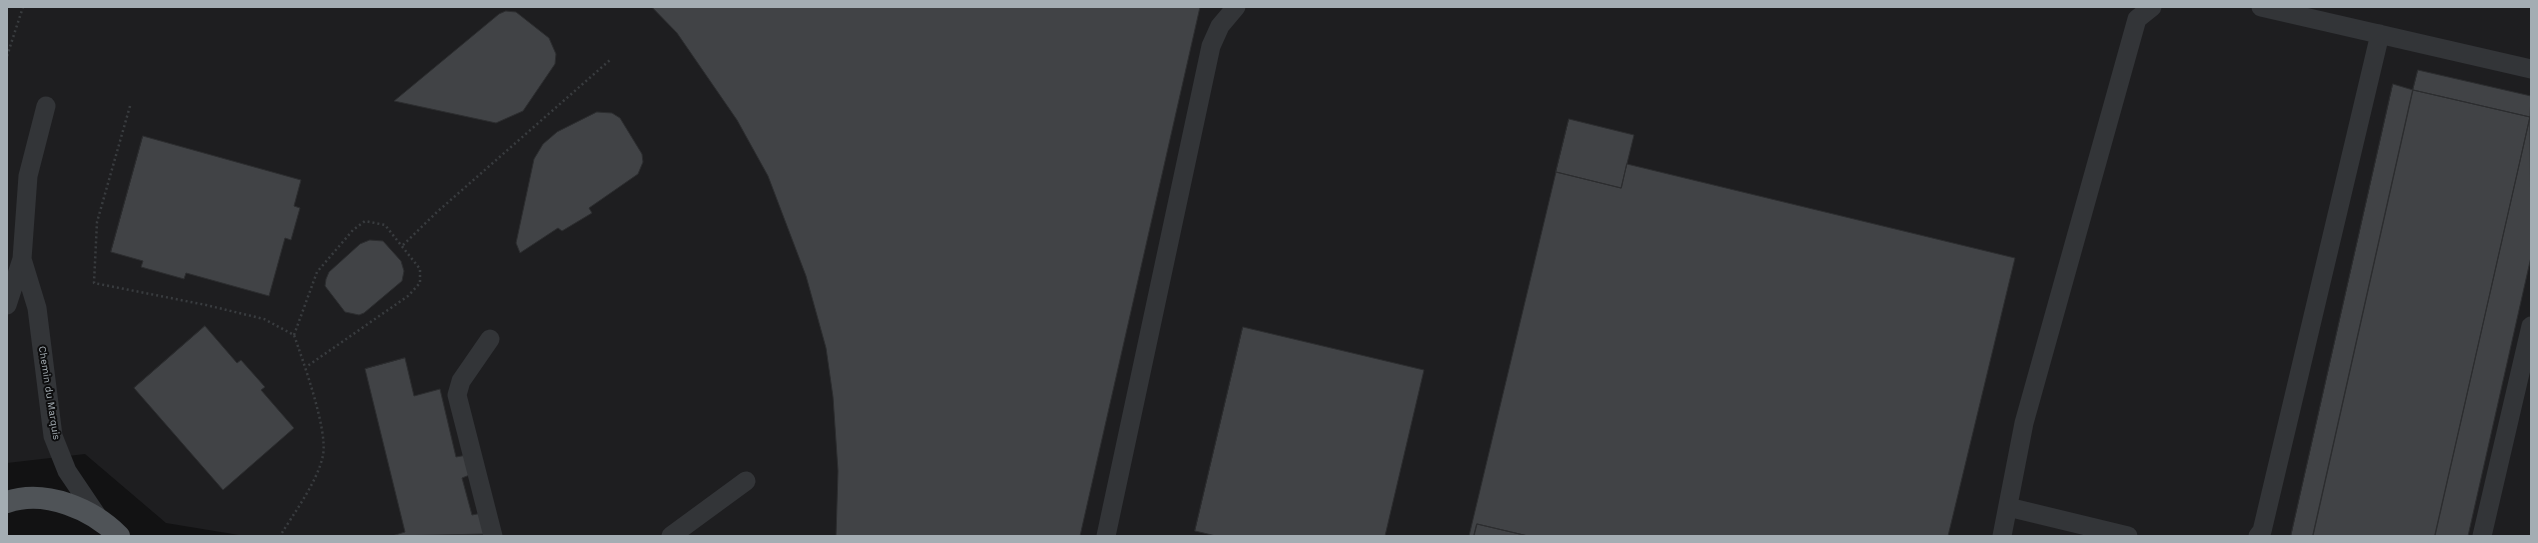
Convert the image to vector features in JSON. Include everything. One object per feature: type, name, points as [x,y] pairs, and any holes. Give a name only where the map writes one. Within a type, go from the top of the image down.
[{"type":"main road","points":[[7,502],[43,498],[74,506],[98,517],[119,536]]},
{"type":"lane","points":[[1106,536],[1211,46],[1220,26],[1236,7]]},
{"type":"lane","points":[[2002,536],[2024,423],[2137,18],[2152,7]]},
{"type":"lane","points":[[2261,7],[2531,69]]},
{"type":"lane","points":[[2258,536],[2262,531],[2380,34]]},
{"type":"lane","name":"Chemin du Marquis","points":[[7,305],[22,259],[28,176],[46,106]]},
{"type":"lane","name":"Chemin du Marquis","points":[[22,259],[37,308],[53,436],[67,471],[98,517]]},
{"type":"lane","points":[[2482,536],[2531,326]]},
{"type":"lane","points":[[490,339],[461,381],[457,395],[493,536]]},
{"type":"lane","points":[[671,536],[746,481]]},
{"type":"lane","points":[[2008,507],[2128,536]]},
{"type":"path","points":[[7,56],[23,7]]},
{"type":"path","points":[[403,245],[437,212],[610,60]]},
{"type":"path","points":[[130,106],[97,222],[94,283],[206,305],[264,319],[294,335]]},
{"type":"path","points":[[280,536],[318,472],[323,456],[324,440],[306,367],[294,335],[317,272],[353,230],[365,221],[385,226],[403,245],[420,269],[420,283],[408,296],[306,367]]},
{"type":"shaded area","points":[[7,7],[2531,7],[2531,536],[245,536],[166,523],[85,454],[7,463]]},
{"type":"building","points":[[652,7],[1200,7],[1080,536],[836,536],[838,471],[833,397],[826,348],[806,276],[768,176],[737,120],[677,33]]},
{"type":"building","points":[[506,11],[516,12],[549,38],[556,54],[555,64],[523,111],[496,123],[394,101],[499,14]]},
{"type":"building","points":[[2418,70],[2531,96],[2530,117],[2413,90]]},
{"type":"building","points":[[2393,84],[2413,90],[2313,536],[2291,536]]},
{"type":"building","points":[[2413,90],[2530,117],[2435,536],[2313,536]]},
{"type":"building","points":[[597,112],[612,113],[620,118],[642,154],[643,162],[638,174],[589,208],[592,213],[562,231],[558,228],[520,253],[516,243],[534,159],[543,144],[557,132]]},
{"type":"building","points":[[2530,117],[2531,257],[2468,536],[2435,536]]},
{"type":"building","points":[[1569,119],[1634,135],[1621,188],[1556,172]]},
{"type":"building","points":[[143,136],[301,180],[294,206],[300,208],[291,240],[285,238],[269,296],[186,273],[184,279],[141,267],[143,261],[111,252]]},
{"type":"building","points":[[1627,164],[2015,258],[1948,536],[1528,536],[1477,524],[1474,536],[1469,536],[1556,172],[1621,188]]},
{"type":"building","points":[[370,240],[383,241],[401,261],[404,271],[402,281],[364,313],[359,315],[345,312],[325,286],[326,279],[329,272],[360,244]]},
{"type":"building","points":[[205,326],[237,363],[241,360],[265,387],[261,390],[294,428],[223,490],[134,388]]},
{"type":"building","points":[[1243,327],[1424,370],[1385,536],[1216,536],[1195,531]]},
{"type":"building","points":[[405,358],[414,396],[440,389],[456,457],[467,455],[472,474],[462,478],[472,515],[482,513],[486,534],[392,536],[405,532],[365,369]]},
{"type":"building","points":[[1477,524],[1528,536],[1474,536]]}]
